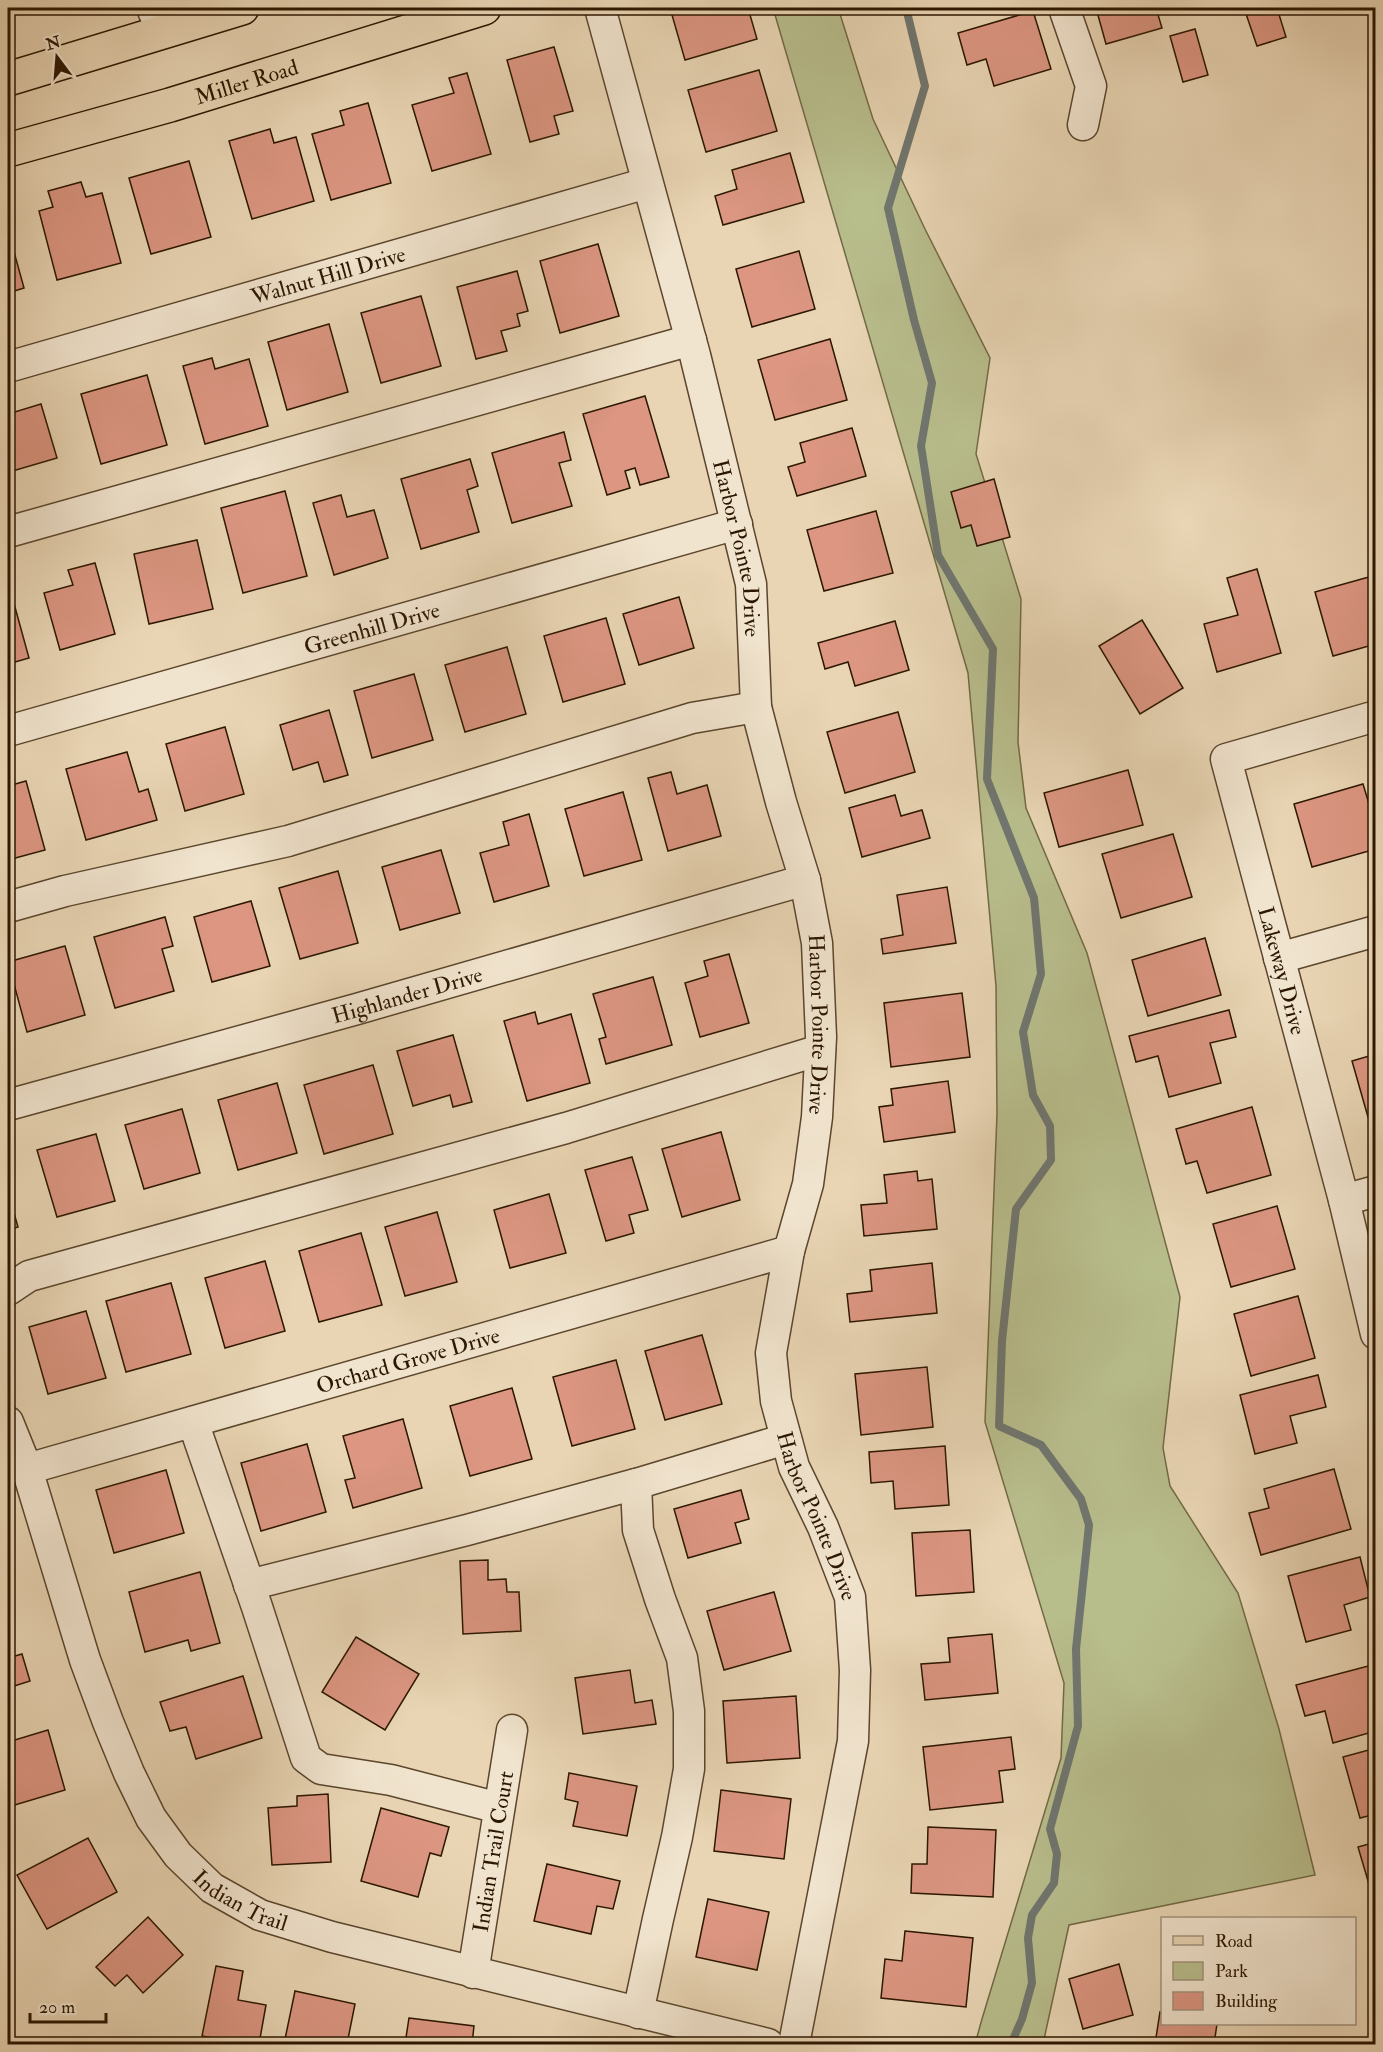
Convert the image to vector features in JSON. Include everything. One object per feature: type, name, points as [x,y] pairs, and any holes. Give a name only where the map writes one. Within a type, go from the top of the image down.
[{"type":"main road","points":[[8,79],[157,20],[242,8]]},
{"type":"main road","name":"Miller Road","points":[[8,150],[170,105],[484,8]]},
{"type":"street","name":"Harbor Pointe Drive","points":[[600,8],[691,340],[751,584],[756,707],[781,802],[805,880],[818,943],[820,1050],[817,1117],[808,1184],[789,1251],[771,1353],[776,1401],[794,1467],[823,1527],[850,1598],[855,1670],[853,1741],[794,2044]]},
{"type":"street","points":[[1064,8],[1091,86],[1083,125]]},
{"type":"street","name":"Walnut Hill Drive","points":[[8,367],[647,183]]},
{"type":"street","points":[[8,532],[691,340]]},
{"type":"street","name":"Greenhill Drive","points":[[8,732],[737,524]]},
{"type":"street","points":[[8,907],[65,891],[288,841],[692,718],[756,707]]},
{"type":"street","name":"Lakeway Drive","points":[[1376,716],[1226,759],[1344,1200],[1376,1334]]},
{"type":"street","name":"Highlander Drive","points":[[8,1105],[357,1009],[805,880]]},
{"type":"street","points":[[1279,958],[1376,932]]},
{"type":"street","points":[[8,1290],[29,1276],[566,1128],[820,1050]]},
{"type":"street","points":[[1344,1200],[1376,1191]]},
{"type":"street","name":"Orchard Grove Drive","points":[[27,1469],[789,1251]]},
{"type":"street","name":"Indian Trail","points":[[8,1422],[27,1469],[86,1660],[129,1773],[151,1818],[178,1855],[212,1888],[260,1915],[332,1936],[473,1973],[768,2044]]},
{"type":"street","points":[[193,1422],[306,1758],[321,1769],[391,1780],[499,1809]]},
{"type":"street","points":[[249,1585],[467,1530],[636,1484],[786,1439]]},
{"type":"street","points":[[636,1484],[638,1530],[682,1658],[689,1711],[690,1769],[638,2013]]},
{"type":"street","name":"Indian Trail Court","points":[[473,1973],[512,1730]]},
{"type":"green space","points":[[773,8],[859,8],[840,14],[873,119],[990,358],[976,454],[1021,599],[1018,742],[1026,808],[1087,953],[1180,1297],[1163,1448],[1170,1486],[1238,1593],[1279,1729],[1315,1875],[1069,1925],[1043,2044],[975,2044],[1061,1758],[1064,1683],[985,1422],[997,1114],[996,986],[968,673]]},
{"type":"building","points":[[670,8],[748,8],[757,39],[685,60]]},
{"type":"building","points":[[1096,8],[1156,8],[1162,28],[1106,44]]},
{"type":"building","points":[[1244,8],[1277,8],[1286,37],[1257,46]]},
{"type":"building","points":[[1033,11],[1051,69],[994,86],[986,59],[967,65],[958,33]]},
{"type":"building","points":[[1195,29],[1208,75],[1183,82],[1170,36]]},
{"type":"building","points":[[554,47],[573,111],[554,116],[559,134],[530,142],[507,60]]},
{"type":"building","points":[[759,70],[777,131],[706,152],[688,90]]},
{"type":"building","points":[[467,73],[491,154],[432,171],[412,105],[454,93],[449,78]]},
{"type":"building","points":[[368,103],[391,183],[331,200],[312,134],[344,125],[340,111]]},
{"type":"building","points":[[270,129],[274,143],[296,137],[314,201],[252,219],[229,141]]},
{"type":"building","points":[[790,153],[804,202],[723,225],[715,196],[737,189],[732,170]]},
{"type":"building","points":[[189,161],[211,237],[151,254],[129,178]]},
{"type":"building","points":[[81,182],[86,197],[102,193],[121,263],[57,280],[39,211],[53,207],[48,191]]},
{"type":"building","points":[[8,230],[24,288],[8,293]]},
{"type":"building","points":[[598,244],[619,316],[560,333],[540,261]]},
{"type":"building","points":[[799,251],[815,309],[752,327],[736,269]]},
{"type":"building","points":[[517,271],[528,311],[517,314],[520,326],[501,331],[507,351],[476,359],[457,287]]},
{"type":"building","points":[[421,296],[441,366],[381,383],[361,313]]},
{"type":"building","points":[[329,324],[348,392],[287,410],[268,342]]},
{"type":"building","points":[[830,339],[847,400],[775,420],[758,360]]},
{"type":"building","points":[[212,358],[215,369],[249,359],[268,426],[205,444],[183,366]]},
{"type":"building","points":[[147,375],[167,445],[101,464],[81,394]]},
{"type":"building","points":[[645,396],[669,477],[640,485],[635,468],[625,471],[630,488],[607,495],[583,414]]},
{"type":"building","points":[[41,404],[57,458],[9,472],[8,414]]},
{"type":"building","points":[[852,428],[866,476],[797,496],[788,467],[805,462],[800,443]]},
{"type":"building","points":[[564,432],[571,460],[559,463],[572,506],[512,523],[492,453]]},
{"type":"building","points":[[470,459],[478,486],[467,490],[479,532],[421,549],[401,479]]},
{"type":"building","points":[[994,479],[1010,537],[977,546],[971,525],[961,528],[951,492]]},
{"type":"building","points":[[285,491],[307,576],[243,593],[221,508]]},
{"type":"building","points":[[341,495],[347,517],[374,510],[388,558],[334,575],[313,503]]},
{"type":"building","points":[[876,511],[893,573],[824,591],[807,530]]},
{"type":"building","points":[[197,540],[213,609],[149,624],[134,554]]},
{"type":"building","points":[[95,563],[115,634],[60,650],[44,593],[73,585],[68,570]]},
{"type":"building","points":[[1257,569],[1281,653],[1217,672],[1204,624],[1238,615],[1227,578]]},
{"type":"building","points":[[1376,575],[1376,644],[1333,656],[1315,592]]},
{"type":"building","points":[[10,589],[29,658],[8,664],[8,590]]},
{"type":"building","points":[[679,597],[694,648],[639,665],[623,614]]},
{"type":"building","points":[[606,618],[625,684],[563,702],[544,636]]},
{"type":"building","points":[[1142,620],[1183,688],[1140,714],[1099,646]]},
{"type":"building","points":[[895,621],[909,670],[855,686],[848,662],[825,669],[818,643]]},
{"type":"building","points":[[507,647],[526,714],[465,732],[445,665]]},
{"type":"building","points":[[414,674],[433,740],[372,758],[354,691]]},
{"type":"building","points":[[329,710],[348,775],[324,782],[318,762],[293,770],[280,725]]},
{"type":"building","points":[[898,712],[915,772],[845,793],[827,732]]},
{"type":"building","points":[[225,727],[244,794],[185,811],[166,744]]},
{"type":"building","points":[[127,752],[139,792],[148,789],[157,820],[86,840],[66,769]]},
{"type":"building","points":[[1128,770],[1143,825],[1059,847],[1044,793]]},
{"type":"building","points":[[671,772],[677,794],[707,785],[721,836],[668,851],[648,778]]},
{"type":"building","points":[[26,781],[45,850],[8,860],[8,786]]},
{"type":"building","points":[[1363,784],[1376,827],[1376,849],[1312,867],[1294,804]]},
{"type":"building","points":[[623,792],[642,860],[584,876],[565,809]]},
{"type":"building","points":[[895,795],[901,816],[922,810],[930,838],[862,857],[849,808]]},
{"type":"building","points":[[529,814],[549,886],[494,902],[480,853],[509,845],[503,822]]},
{"type":"building","points":[[1173,834],[1192,897],[1121,918],[1102,854]]},
{"type":"building","points":[[441,850],[460,913],[400,930],[382,867]]},
{"type":"building","points":[[338,871],[358,943],[300,959],[279,888]]},
{"type":"building","points":[[947,887],[956,943],[883,954],[881,939],[903,935],[897,895]]},
{"type":"building","points":[[251,901],[270,966],[212,982],[194,917]]},
{"type":"building","points":[[165,917],[173,946],[162,949],[174,991],[115,1008],[94,937]]},
{"type":"building","points":[[1205,938],[1221,995],[1148,1016],[1132,960]]},
{"type":"building","points":[[65,946],[85,1015],[27,1032],[8,962]]},
{"type":"building","points":[[729,954],[749,1023],[700,1037],[685,983],[708,976],[704,961]]},
{"type":"building","points":[[653,977],[672,1045],[606,1064],[599,1039],[606,1037],[593,994]]},
{"type":"building","points":[[962,993],[970,1057],[891,1067],[884,1003]]},
{"type":"building","points":[[1229,1010],[1236,1037],[1210,1043],[1221,1083],[1169,1097],[1158,1056],[1136,1062],[1129,1036]]},
{"type":"building","points":[[535,1012],[538,1024],[571,1014],[590,1083],[527,1101],[504,1021]]},
{"type":"building","points":[[453,1035],[472,1102],[453,1107],[450,1095],[413,1106],[397,1051]]},
{"type":"building","points":[[1376,1054],[1376,1115],[1368,1117],[1352,1061]]},
{"type":"building","points":[[373,1065],[393,1134],[324,1154],[304,1085]]},
{"type":"building","points":[[948,1081],[955,1132],[884,1142],[879,1107],[893,1105],[891,1089]]},
{"type":"building","points":[[277,1083],[297,1153],[238,1170],[218,1100]]},
{"type":"building","points":[[1252,1107],[1271,1175],[1207,1193],[1197,1161],[1186,1164],[1176,1129]]},
{"type":"building","points":[[182,1109],[200,1173],[144,1189],[125,1125]]},
{"type":"building","points":[[721,1132],[740,1200],[682,1217],[662,1149]]},
{"type":"building","points":[[96,1134],[115,1201],[57,1217],[37,1150]]},
{"type":"building","points":[[632,1157],[648,1210],[629,1215],[634,1233],[606,1241],[585,1170]]},
{"type":"building","points":[[917,1171],[918,1181],[932,1179],[937,1229],[864,1236],[861,1205],[887,1203],[884,1175]]},
{"type":"building","points":[[8,1192],[18,1227],[8,1230]]},
{"type":"building","points":[[549,1194],[566,1253],[510,1268],[494,1210]]},
{"type":"building","points":[[1277,1206],[1295,1269],[1231,1287],[1213,1224]]},
{"type":"building","points":[[437,1212],[457,1282],[405,1296],[385,1227]]},
{"type":"building","points":[[361,1233],[382,1305],[319,1322],[299,1251]]},
{"type":"building","points":[[265,1261],[285,1331],[225,1348],[205,1278]]},
{"type":"building","points":[[932,1263],[937,1313],[850,1322],[847,1294],[872,1291],[870,1270]]},
{"type":"building","points":[[171,1283],[191,1354],[126,1372],[106,1301]]},
{"type":"building","points":[[1298,1296],[1315,1358],[1251,1376],[1234,1314]]},
{"type":"building","points":[[86,1311],[106,1378],[48,1394],[29,1327]]},
{"type":"building","points":[[702,1335],[722,1404],[665,1420],[645,1351]]},
{"type":"building","points":[[616,1360],[635,1429],[572,1446],[553,1377]]},
{"type":"building","points":[[927,1367],[933,1427],[861,1435],[855,1374]]},
{"type":"building","points":[[1318,1375],[1326,1407],[1290,1416],[1297,1443],[1255,1454],[1240,1395]]},
{"type":"building","points":[[512,1388],[532,1459],[470,1476],[450,1406]]},
{"type":"building","points":[[403,1419],[422,1488],[353,1508],[345,1480],[355,1478],[343,1436]]},
{"type":"building","points":[[307,1444],[326,1512],[261,1531],[241,1463]]},
{"type":"building","points":[[945,1446],[949,1505],[895,1509],[893,1481],[871,1483],[869,1452]]},
{"type":"building","points":[[1334,1469],[1351,1529],[1261,1555],[1249,1513],[1269,1508],[1264,1489]]},
{"type":"building","points":[[166,1470],[184,1533],[114,1553],[96,1490]]},
{"type":"building","points":[[741,1490],[749,1519],[735,1523],[741,1543],[688,1558],[674,1509]]},
{"type":"building","points":[[970,1530],[974,1592],[916,1596],[912,1533]]},
{"type":"building","points":[[1360,1557],[1370,1597],[1344,1605],[1351,1630],[1306,1642],[1288,1576]]},
{"type":"building","points":[[488,1560],[488,1580],[506,1579],[507,1592],[519,1592],[521,1631],[463,1634],[460,1561]]},
{"type":"building","points":[[200,1572],[220,1643],[191,1651],[188,1640],[145,1652],[129,1592]]},
{"type":"building","points":[[774,1592],[791,1651],[724,1670],[707,1611]]},
{"type":"building","points":[[992,1634],[998,1693],[925,1700],[921,1664],[950,1662],[948,1638]]},
{"type":"building","points":[[356,1637],[419,1674],[385,1730],[322,1692]]},
{"type":"building","points":[[22,1654],[30,1681],[8,1688],[8,1658]]},
{"type":"building","points":[[1376,1664],[1376,1731],[1333,1743],[1325,1711],[1305,1716],[1296,1685]]},
{"type":"building","points":[[630,1670],[635,1703],[652,1700],[656,1724],[583,1734],[575,1678]]},
{"type":"building","points":[[243,1676],[262,1738],[196,1759],[186,1727],[170,1731],[160,1702]]},
{"type":"building","points":[[796,1696],[800,1758],[727,1763],[723,1701]]},
{"type":"building","points":[[48,1730],[65,1790],[8,1807],[8,1742]]},
{"type":"building","points":[[1011,1737],[1015,1769],[999,1771],[1003,1802],[930,1810],[923,1747]]},
{"type":"building","points":[[1376,1748],[1376,1814],[1360,1818],[1343,1757]]},
{"type":"building","points":[[569,1773],[637,1786],[627,1836],[573,1826],[578,1802],[565,1799]]},
{"type":"building","points":[[721,1790],[791,1799],[784,1859],[714,1851]]},
{"type":"building","points":[[328,1794],[331,1862],[272,1865],[268,1808],[297,1806],[297,1796]]},
{"type":"building","points":[[381,1808],[449,1827],[441,1856],[430,1853],[418,1897],[361,1881]]},
{"type":"building","points":[[928,1827],[996,1830],[993,1897],[911,1893],[912,1864],[927,1864]]},
{"type":"building","points":[[88,1838],[117,1892],[47,1929],[17,1875]]},
{"type":"building","points":[[1376,1842],[1376,1908],[1358,1847]]},
{"type":"building","points":[[547,1864],[620,1881],[613,1909],[597,1906],[591,1934],[534,1921]]},
{"type":"building","points":[[708,1899],[769,1912],[757,1970],[696,1957]]},
{"type":"building","points":[[148,1917],[183,1955],[143,1993],[127,1975],[115,1986],[96,1967]]},
{"type":"building","points":[[905,1931],[973,1938],[966,2007],[881,1998],[885,1959],[902,1961]]},
{"type":"building","points":[[1119,1964],[1133,2015],[1083,2029],[1069,1979]]},
{"type":"building","points":[[216,1966],[243,1971],[238,2000],[266,2005],[259,2044],[202,2036]]},
{"type":"building","points":[[295,1991],[355,2004],[347,2044],[284,2044]]},
{"type":"building","points":[[1160,2012],[1161,2025],[1217,2025],[1214,2044],[1155,2044]]},
{"type":"building","points":[[409,2018],[474,2026],[472,2044],[405,2044]]},
{"type":"waterway","points":[[906,8],[925,86],[888,208],[914,320],[932,383],[921,446],[938,555],[993,649],[987,779],[1034,898],[1041,974],[1023,1032],[1033,1095],[1050,1126],[1051,1160],[1016,1209],[1002,1341],[999,1426],[1041,1445],[1081,1499],[1089,1525],[1076,1649],[1078,1726],[1050,1829],[1057,1854],[1054,1883],[1032,1915],[1028,1938],[1032,1983],[1022,2019],[1011,2044]]}]
